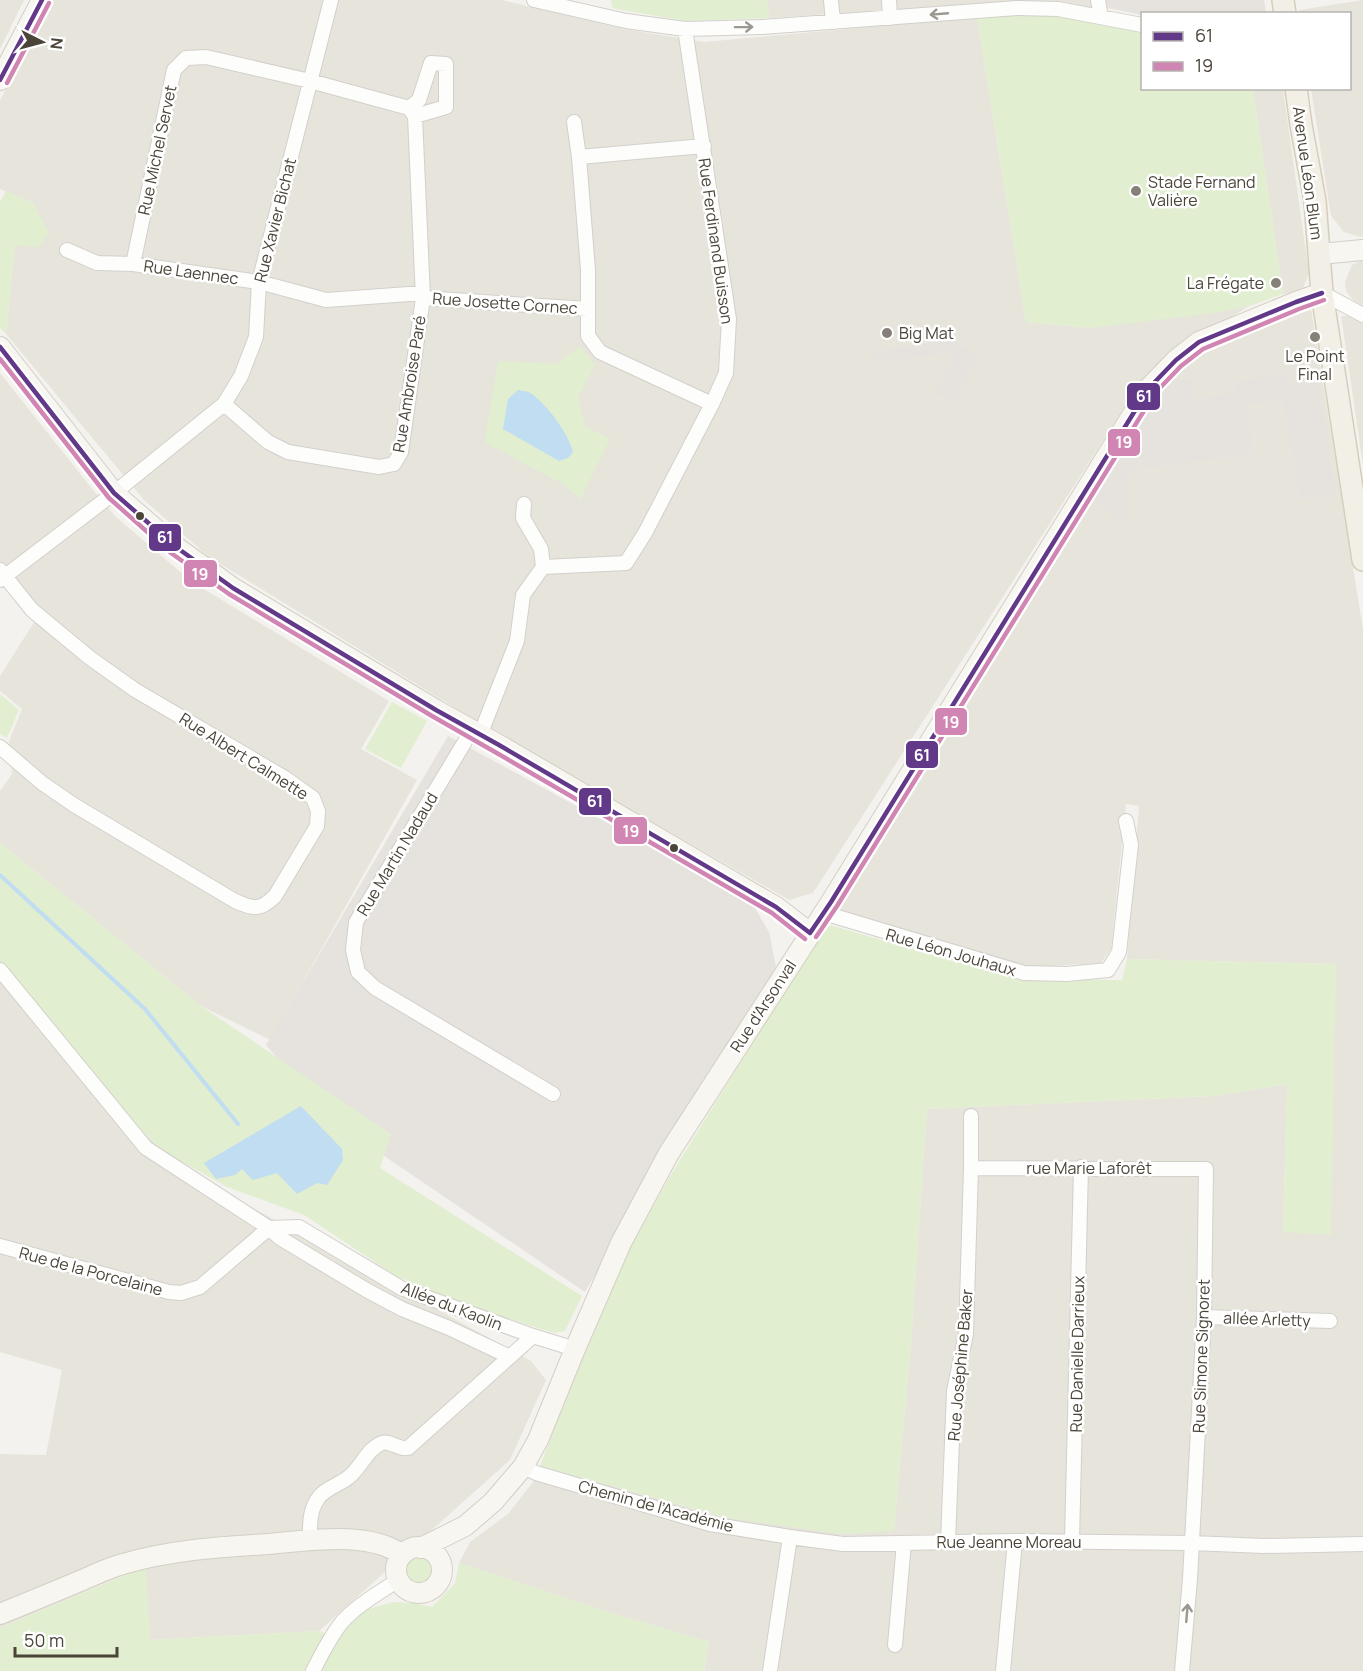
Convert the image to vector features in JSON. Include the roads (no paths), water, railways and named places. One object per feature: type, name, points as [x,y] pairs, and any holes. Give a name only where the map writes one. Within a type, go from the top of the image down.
[{"type":"main road","name":"Avenue Léon Blum","points":[[1296,90],[1315,201],[1322,293],[1363,560]]},
{"type":"street","points":[[0,81],[42,0]]},
{"type":"street","name":"Rue Xavier Bichat","points":[[2,575],[114,493],[224,404],[241,376],[256,337],[259,282],[331,0]]},
{"type":"street","points":[[534,0],[626,21],[686,29],[762,27],[890,18],[989,9],[1017,4],[1141,25]]},
{"type":"street","points":[[831,0],[833,22]]},
{"type":"street","points":[[889,0],[890,18]]},
{"type":"street","points":[[1098,0],[1101,17]]},
{"type":"street","name":"Rue Ferdinand Buisson","points":[[543,567],[626,563],[645,533],[726,373],[729,320],[686,29]]},
{"type":"street","name":"Rue Michel Servet","points":[[133,264],[174,70],[186,58],[206,57],[310,81]]},
{"type":"street","name":"Rue Ambroise Paré","points":[[224,404],[268,442],[288,452],[379,467],[394,465],[401,452],[423,295],[412,112],[310,81]]},
{"type":"street","points":[[574,122],[588,270],[588,336],[600,352],[712,404]]},
{"type":"street","points":[[579,158],[704,146]]},
{"type":"street","name":"Rue Laennec","points":[[67,250],[97,263],[133,264],[259,282],[326,300],[423,295]]},
{"type":"street","points":[[1320,254],[1363,250]]},
{"type":"street","points":[[1322,293],[1363,315]]},
{"type":"street","name":"Rue d'Arsonval","points":[[421,1548],[465,1526],[493,1502],[524,1467],[538,1440],[621,1243],[669,1153],[824,913],[1149,388],[1176,360],[1199,342],[1322,293]]},
{"type":"street","name":"Rue Josette Cornec","points":[[423,295],[588,309]]},
{"type":"street","points":[[0,347],[114,493],[176,547],[233,588],[436,711],[776,907],[810,933]]},
{"type":"street","points":[[476,732],[516,641],[523,595],[543,567],[541,549],[523,518],[524,504]]},
{"type":"street","name":"Rue Albert Calmette","points":[[0,747],[42,783],[74,805],[235,901],[248,906],[258,908],[275,896],[317,826],[318,812],[313,798],[285,778],[135,690],[90,658],[32,610],[2,575]]},
{"type":"street","name":"Rue Martin Nadaud","points":[[476,732],[356,922],[352,950],[358,972],[375,988],[553,1094]]},
{"type":"street","name":"Rue Léon Jouhaux","points":[[824,913],[1024,973],[1067,974],[1108,970],[1119,952],[1131,845],[1126,821]]},
{"type":"street","points":[[0,970],[146,1148],[269,1228],[280,1238],[383,1299],[510,1357]]},
{"type":"street","name":"Rue Joséphine Baker","points":[[948,1542],[954,1391],[966,1334],[971,1116]]},
{"type":"street","name":"Rue Danielle Darrieux","points":[[1072,1541],[1081,1167]]},
{"type":"street","name":"rue Marie Laforêt","points":[[971,1168],[1206,1169]]},
{"type":"street","name":"Rue Simone Signoret","points":[[1182,1671],[1192,1543],[1204,1317],[1206,1169]]},
{"type":"street","name":"Allée du Kaolin","points":[[269,1228],[299,1227],[401,1288],[575,1349]]},
{"type":"street","name":"Rue de la Porcelaine","points":[[0,1246],[169,1292],[181,1293],[200,1287],[269,1228]]},
{"type":"street","name":"allée Arletty","points":[[1204,1317],[1330,1321]]},
{"type":"street","points":[[310,1540],[312,1512],[320,1496],[350,1477],[369,1454],[383,1442],[399,1448],[408,1448],[533,1336]]},
{"type":"street","name":"Chemin de l’Académie","points":[[524,1467],[536,1473],[710,1524],[790,1538]]},
{"type":"street","name":"Rue d'Arsonval","points":[[441,1570],[465,1526]]},
{"type":"street","points":[[770,1671],[790,1538]]},
{"type":"street","name":"Rue Jeanne Moreau","points":[[790,1538],[843,1544],[1072,1541],[1264,1546],[1363,1544]]},
{"type":"street","points":[[0,1614],[119,1565],[195,1549],[310,1540],[343,1540],[369,1542],[394,1549],[402,1555]]},
{"type":"street","points":[[1003,1671],[1015,1541]]},
{"type":"street","points":[[895,1645],[904,1543]]},
{"type":"street","points":[[414,1548],[421,1548],[427,1549],[437,1557],[441,1570],[438,1583],[421,1593],[408,1590],[398,1580],[396,1567],[402,1555],[414,1548]]},
{"type":"street","points":[[313,1671],[340,1624],[367,1600],[398,1580]]},
{"type":"water","points":[[518,390],[532,394],[557,420],[571,445],[573,452],[568,458],[559,461],[503,429],[508,399]]},
{"type":"water","points":[[301,1106],[342,1149],[343,1160],[327,1185],[317,1183],[297,1194],[277,1173],[253,1180],[242,1169],[235,1175],[216,1179],[204,1163]]},
{"type":"waterway","points":[[0,875],[145,1009],[238,1124]]},
{"type":"place","name":"Stade Fernand Valière","points":[[1136,191]]},
{"type":"place","name":"La Frégate","points":[[1276,283]]},
{"type":"place","name":"Big Mat","points":[[887,333]]},
{"type":"place","name":"Le Point Final","points":[[1315,337]]}]
